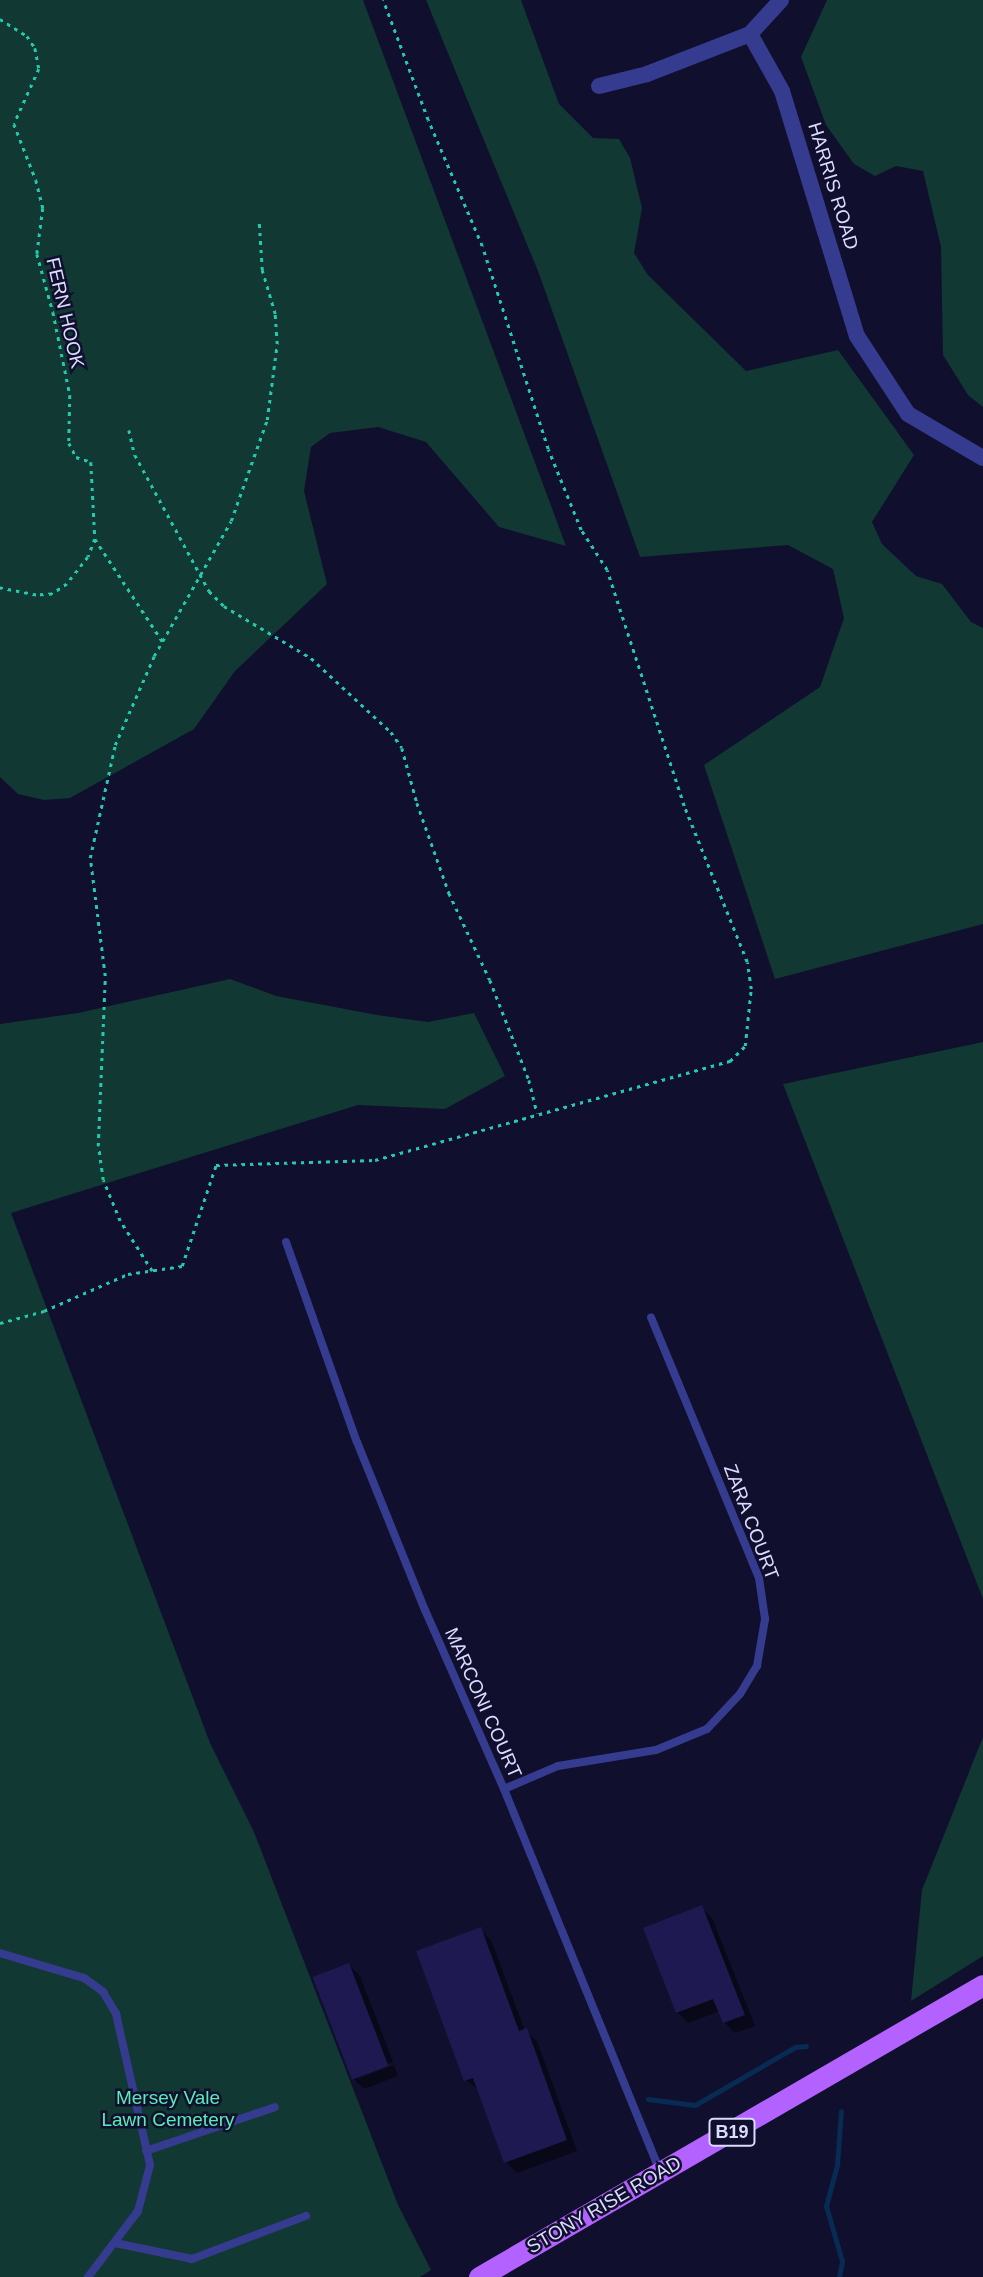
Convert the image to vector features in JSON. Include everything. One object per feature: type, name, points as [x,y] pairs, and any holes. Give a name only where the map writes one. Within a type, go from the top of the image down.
[{"type":"main road","name":"STONY RISE ROAD","points":[[479,2277],[983,1984]]},
{"type":"street","points":[[599,86],[647,74],[750,34],[781,0]]},
{"type":"street","name":"HARRIS ROAD","points":[[750,34],[782,91],[857,336],[908,415],[983,458]]},
{"type":"lane","name":"MARCONI COURT","points":[[286,1242],[357,1442],[425,1610],[504,1788],[661,2173]]},
{"type":"lane","name":"ZARA COURT","points":[[504,1788],[558,1766],[656,1750],[707,1729],[740,1694],[757,1666],[765,1619],[759,1578],[651,1317]]},
{"type":"lane","points":[[0,1953],[84,1978],[103,1992],[116,2014],[150,2165],[147,2186],[138,2211],[88,2277]]},
{"type":"lane","points":[[146,2151],[275,2108]]},
{"type":"lane","points":[[115,2243],[192,2259],[306,2216]]},
{"type":"path","points":[[0,1323],[44,1311],[128,1274],[183,1266],[216,1166],[375,1160],[537,1113],[571,1108],[730,1061],[745,1046],[751,989],[747,962],[684,806],[607,570],[581,530],[548,449],[482,246],[428,120],[383,0]]},
{"type":"path","name":"FERN HOOK","points":[[0,19],[27,36],[35,48],[39,69],[14,124],[36,180],[43,208],[37,254],[53,312],[70,395],[69,443],[76,457],[91,462],[95,539]]},
{"type":"path","points":[[152,1270],[120,1221],[103,1180],[98,1146],[105,976],[90,859],[115,745],[163,642],[231,521],[267,421],[277,344],[275,314],[262,270],[259,222]]},
{"type":"path","points":[[129,430],[135,455],[209,591],[224,606],[311,658],[391,732],[402,748],[417,803],[449,893],[490,979],[529,1080],[537,1113]]},
{"type":"path","points":[[95,539],[163,642]]},
{"type":"path","points":[[0,588],[36,595],[52,594],[74,575],[88,557],[95,539]]},
{"type":"green space","points":[[0,0],[363,0],[566,546],[499,527],[426,442],[378,427],[330,433],[311,447],[304,491],[327,584],[235,671],[194,729],[70,798],[44,800],[18,794],[0,777]]},
{"type":"green space","points":[[426,0],[521,0],[559,104],[593,138],[619,139],[630,158],[642,208],[634,253],[648,275],[746,371],[838,350],[914,455],[872,522],[882,544],[916,576],[942,584],[971,622],[983,628],[983,924],[775,979],[704,765],[820,687],[844,618],[833,569],[788,545],[640,557],[538,271]]},
{"type":"green space","points":[[827,0],[983,0],[983,407],[968,395],[943,355],[941,247],[923,171],[896,166],[875,176],[854,164],[826,125],[801,57]]},
{"type":"green space","name":"Mersey Vale Lawn Cemetery","points":[[230,979],[276,996],[377,1015],[428,1022],[474,1013],[505,1076],[445,1109],[358,1105],[11,1213],[210,1743],[254,1832],[398,2205],[431,2270],[420,2277],[0,2277],[0,1024],[78,1013]]},
{"type":"green space","points":[[983,1042],[983,1599],[783,1084]]},
{"type":"green space","points":[[983,1737],[983,1956],[911,2001],[922,1890]]},
{"type":"building","points":[[702,1905],[745,2015],[723,2023],[713,1999],[676,2013],[643,1928]]},
{"type":"building","points":[[481,1927],[519,2031],[527,2028],[567,2140],[504,2163],[473,2078],[464,2081],[416,1951]]},
{"type":"building","points":[[349,1963],[388,2066],[352,2080],[313,1977]]},
{"type":"waterway","points":[[648,2099],[695,2105],[795,2047],[806,2046]]},
{"type":"waterway","points":[[839,2277],[842,2261],[826,2206],[837,2165],[841,2111]]}]
